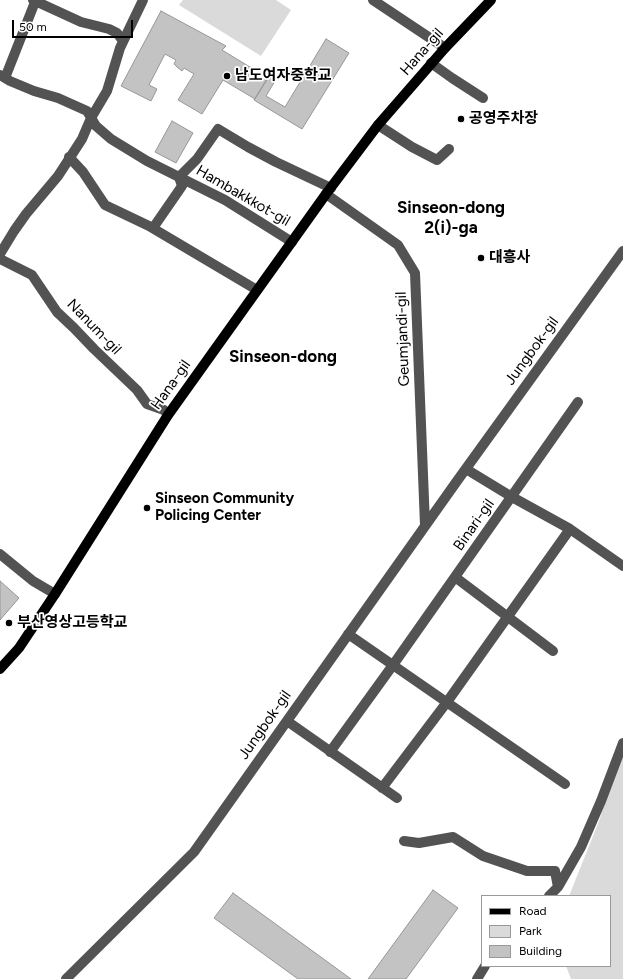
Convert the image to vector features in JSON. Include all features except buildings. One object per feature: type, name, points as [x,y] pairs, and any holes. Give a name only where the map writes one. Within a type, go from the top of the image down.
[{"type":"main road","name":"Hana-gil","points":[[0,669],[19,648],[55,594],[168,414],[329,191],[378,125],[445,48],[491,0]]},
{"type":"street","points":[[0,254],[26,214],[58,176],[82,139],[107,91],[120,48],[143,0]]},
{"type":"street","points":[[372,0],[445,48]]},
{"type":"street","points":[[34,1],[81,22],[109,29],[117,33],[123,41]]},
{"type":"street","name":"Hambakkkot-gil","points":[[34,1],[2,77],[34,91],[58,98],[87,111],[96,126],[110,139],[147,161],[224,200],[292,242]]},
{"type":"street","points":[[431,64],[483,98]]},
{"type":"street","points":[[378,125],[412,147],[437,160],[449,149]]},
{"type":"street","name":"Geumjandi-gil","points":[[179,177],[196,159],[218,129],[248,148],[329,191],[398,245],[415,273],[425,525]]},
{"type":"street","points":[[69,158],[83,172],[105,205],[153,228],[257,290]]},
{"type":"street","name":"Hambakkkot-gil","points":[[153,228],[182,186],[179,177]]},
{"type":"street","name":"Jungbok-gil","points":[[66,979],[194,852],[425,525],[623,251]]},
{"type":"street","name":"Nanum-gil","points":[[0,259],[32,275],[57,312],[137,390],[147,404],[164,410],[168,414]]},
{"type":"street","name":"Binari-gil","points":[[330,752],[578,402]]},
{"type":"street","points":[[466,469],[512,497],[570,529],[623,566]]},
{"type":"street","points":[[382,788],[447,702],[570,529]]},
{"type":"street","points":[[0,554],[33,581],[55,594]]},
{"type":"street","points":[[455,577],[554,651]]},
{"type":"street","points":[[348,634],[565,784]]},
{"type":"street","points":[[287,721],[397,798]]},
{"type":"street","points":[[550,895],[558,887],[581,847],[601,802],[623,743]]},
{"type":"street","points":[[404,841],[419,843],[453,837],[483,856],[527,871],[555,871],[558,887]]},
{"type":"street","points":[[477,979],[484,967]]},
{"type":"green space","points":[[183,0],[276,0],[291,10],[261,56],[179,5]]},
{"type":"green space","points":[[623,747],[623,979],[571,979],[566,967],[611,967],[611,895],[569,895],[599,821]]},
{"type":"place","name":"남도여자중학교","points":[[227,76]]},
{"type":"place","name":"공영주차장","points":[[461,119]]},
{"type":"place","name":"대흥사","points":[[481,258]]},
{"type":"place","name":"Sinseon Community Policing Center","points":[[147,508]]},
{"type":"place","name":"부산영상고등학교","points":[[9,623]]},
{"type":"district","name":"Sinseon-dong 2(i)-ga","points":[[451,218]]},
{"type":"district","name":"Sinseon-dong","points":[[283,357]]}]
